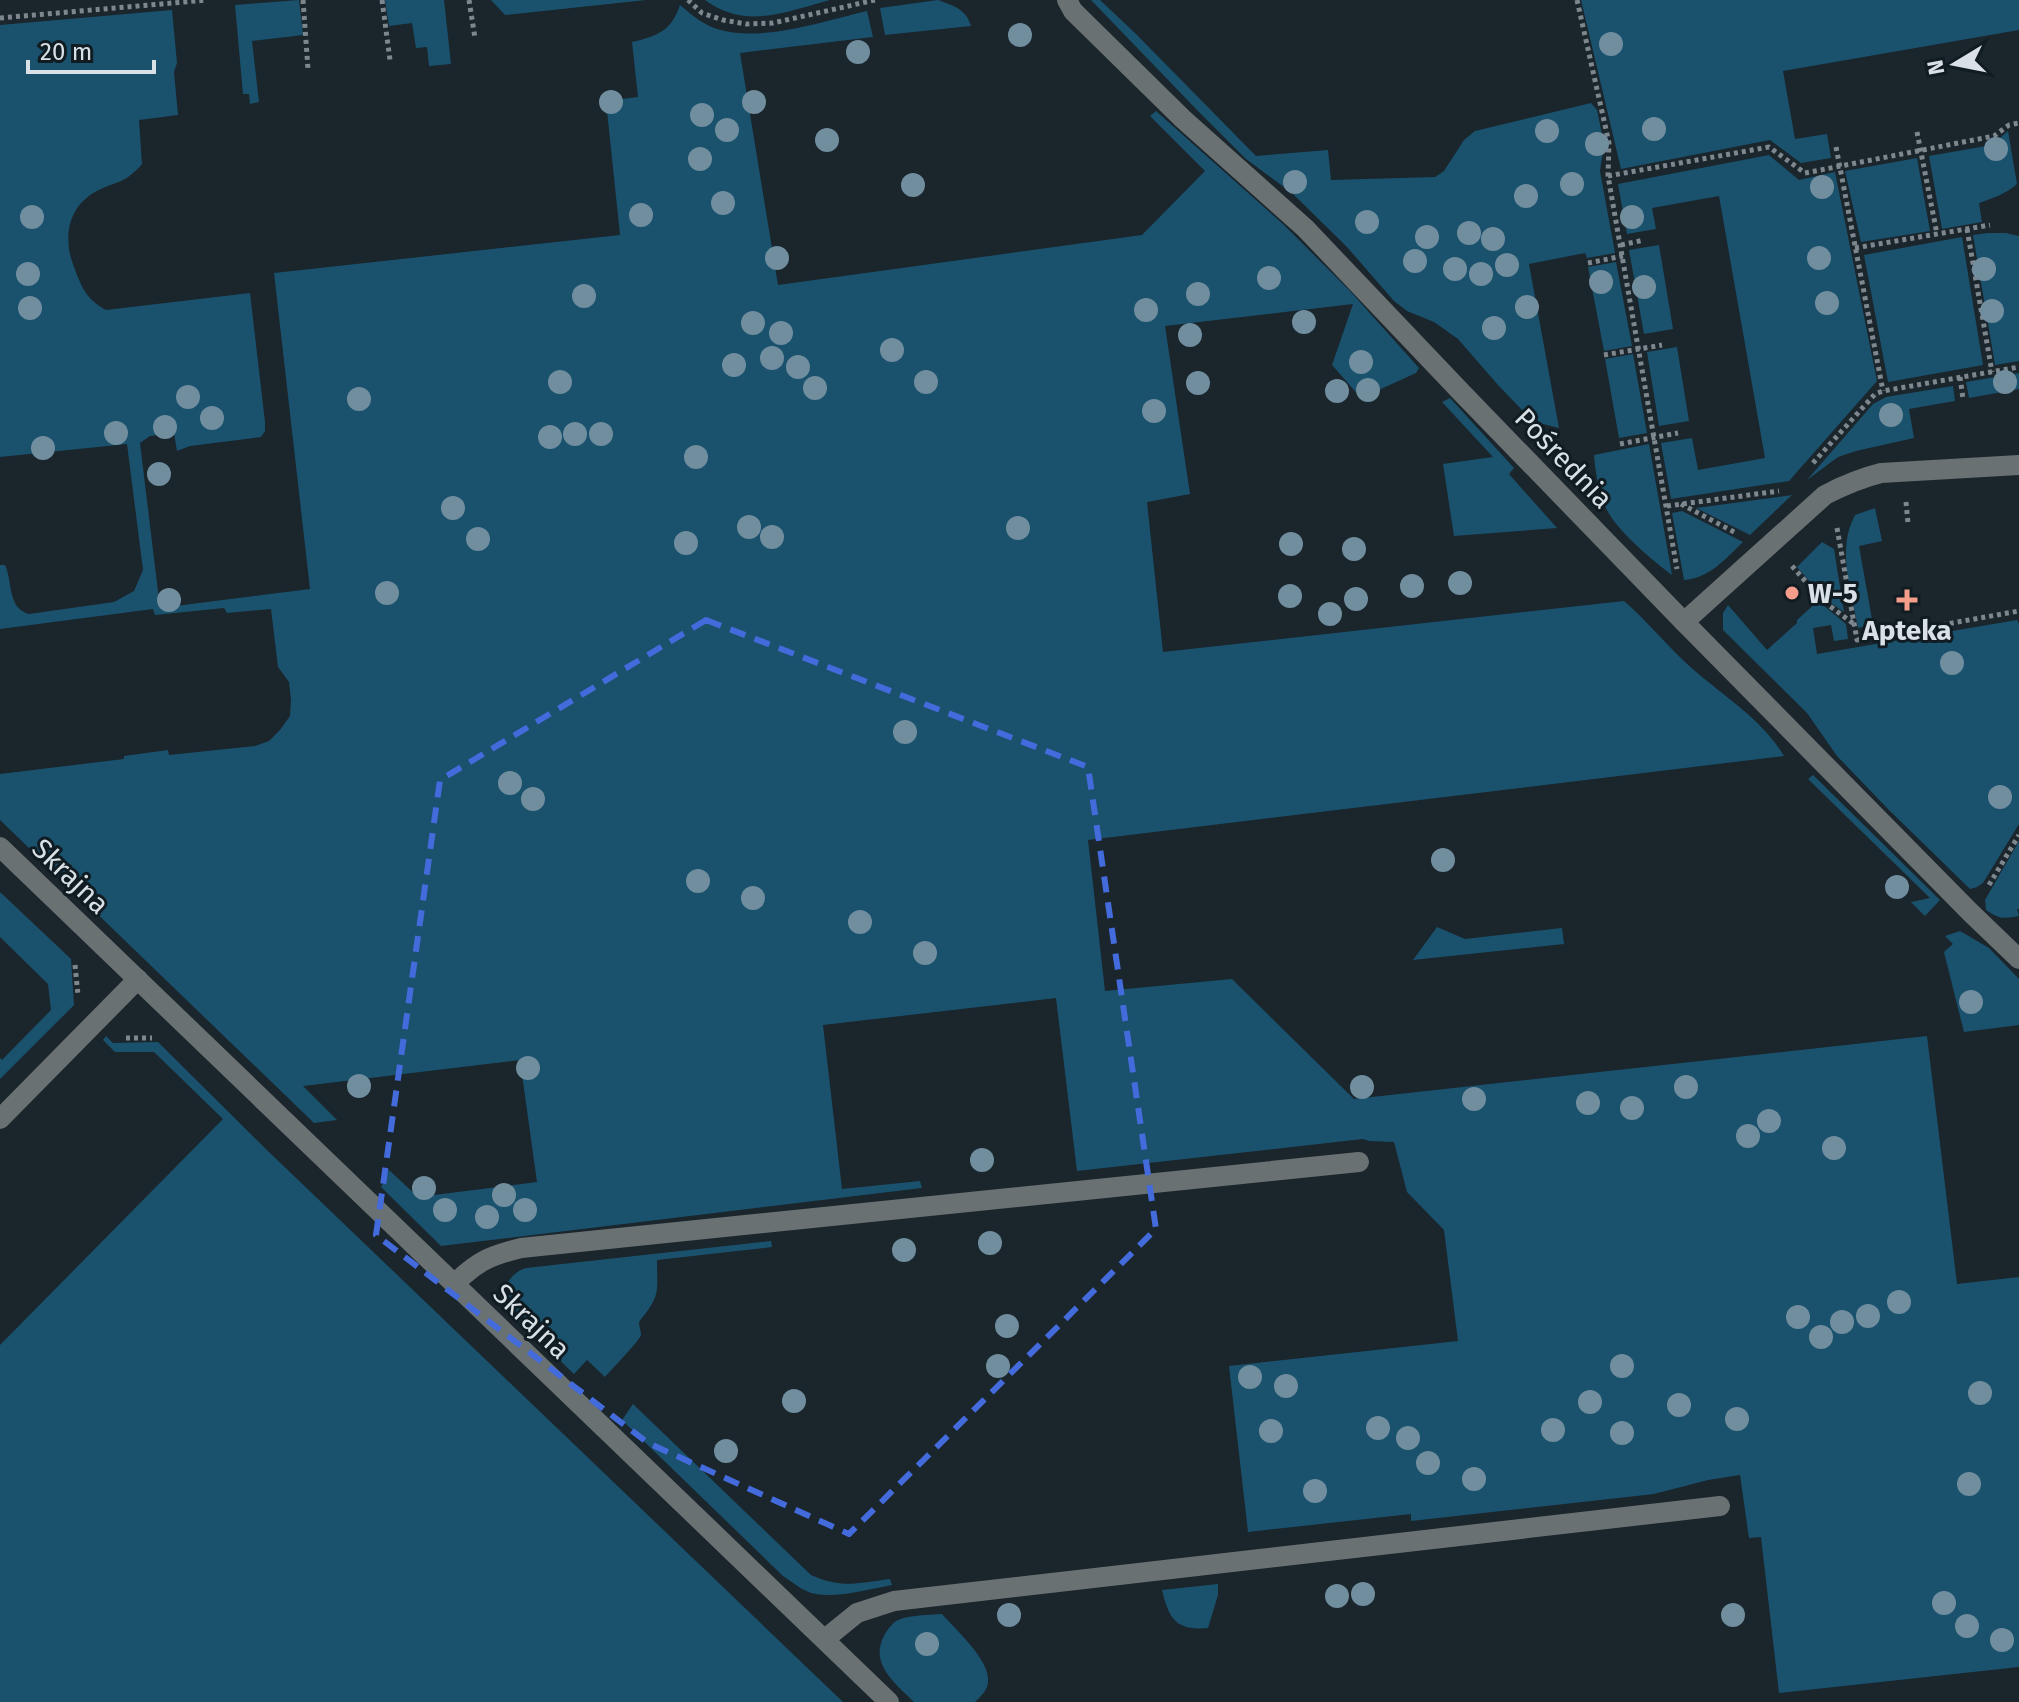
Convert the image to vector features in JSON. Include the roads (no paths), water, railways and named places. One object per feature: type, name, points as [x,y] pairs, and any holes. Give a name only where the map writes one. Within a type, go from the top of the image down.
[{"type":"street","name":"Pośrednia","points":[[1067,0],[1073,11],[1183,119],[1305,228],[1684,622],[2019,959]]},
{"type":"street","points":[[1684,622],[1825,495],[1859,478],[1881,473],[2019,465]]},
{"type":"street","name":"Skrajna","points":[[0,847],[889,1702]]},
{"type":"street","points":[[0,1119],[138,979]]},
{"type":"street","points":[[454,1284],[473,1266],[492,1255],[521,1248],[1359,1162]]},
{"type":"street","points":[[825,1639],[857,1613],[894,1601],[1720,1506]]},
{"type":"place","name":"W-5","points":[[1792,593]]},
{"type":"place","name":"Apteka","points":[[1907,600]]}]
